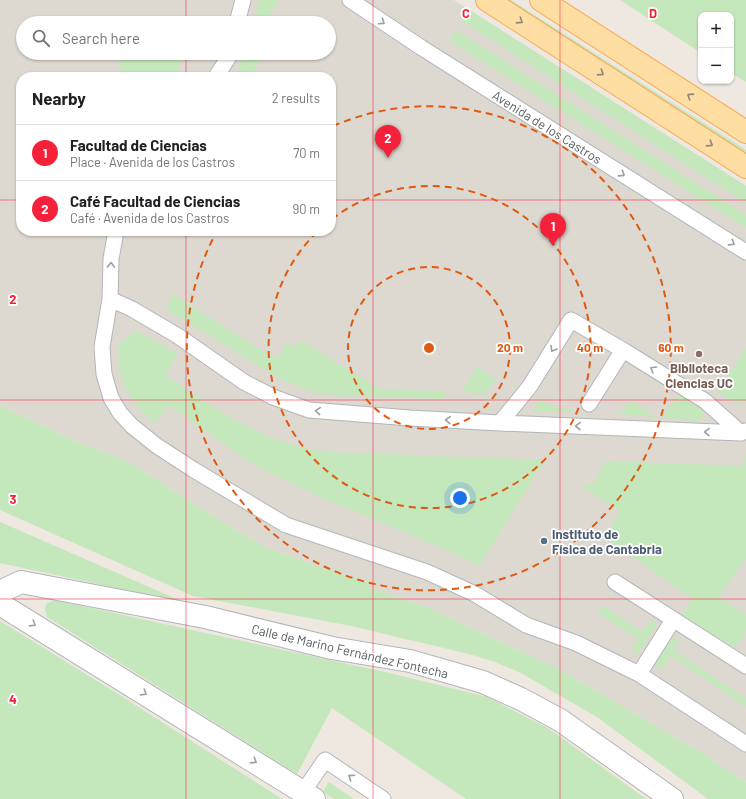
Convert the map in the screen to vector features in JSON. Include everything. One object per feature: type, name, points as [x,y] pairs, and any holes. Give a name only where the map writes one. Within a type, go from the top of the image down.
[{"type":"main road","points":[[487,0],[746,167]]},
{"type":"main road","points":[[541,0],[746,132]]},
{"type":"street","name":"Calle de Marino Fernández Fontecha","points":[[0,592],[21,582],[205,617],[332,648],[410,661],[483,682],[560,720],[672,799]]},
{"type":"street","points":[[0,604],[309,796]]},
{"type":"lane","points":[[239,16],[243,0]]},
{"type":"lane","name":"Avenida de los Castros","points":[[350,0],[422,48],[746,252]]},
{"type":"lane","points":[[219,72],[227,60]]},
{"type":"lane","points":[[115,236],[111,259],[110,299],[102,347],[104,374],[111,398],[120,413],[132,426],[157,446],[194,470],[286,525],[427,572],[475,594],[526,625],[576,643],[639,674],[746,744]]},
{"type":"lane","points":[[110,299],[132,309],[178,336],[244,382],[273,397],[309,410],[500,423],[743,432]]},
{"type":"lane","points":[[500,423],[530,386],[571,320],[623,350],[705,401],[743,432]]},
{"type":"lane","points":[[589,404],[623,350]]},
{"type":"lane","points":[[615,582],[746,666]]},
{"type":"lane","points":[[639,674],[673,620]]},
{"type":"lane","points":[[309,796],[325,760],[383,799]]},
{"type":"shaded area","points":[[0,0],[454,0],[746,186],[746,782],[705,755],[561,670],[428,608],[370,588],[370,583],[316,566],[263,546],[129,462],[73,440],[0,406]]},
{"type":"green space","points":[[259,0],[279,0],[268,16],[255,16]]},
{"type":"green space","points":[[501,0],[511,0],[746,150],[746,157]]},
{"type":"green space","points":[[620,0],[746,0],[746,82],[734,75],[734,12],[698,12],[698,51]]},
{"type":"green space","points":[[468,9],[746,186],[746,203],[460,20]]},
{"type":"green space","points":[[456,30],[746,215],[746,228],[450,41]]},
{"type":"green space","points":[[119,60],[180,60],[179,72],[119,72]]},
{"type":"green space","points":[[242,60],[260,60],[253,72],[238,72]]},
{"type":"green space","points":[[171,293],[276,359],[286,343],[295,347],[301,340],[380,389],[448,391],[441,399],[337,395],[319,393],[305,389],[281,379],[167,310]]},
{"type":"green space","points":[[135,331],[178,354],[165,375],[216,409],[252,429],[290,444],[313,450],[337,452],[545,460],[479,566],[451,552],[320,497],[255,466],[169,405],[155,423],[138,407],[132,398],[126,388],[119,368],[119,344]]},
{"type":"green space","points":[[746,348],[746,402],[737,404],[717,392]]},
{"type":"green space","points":[[477,367],[496,379],[485,394],[462,391]]},
{"type":"green space","points":[[680,394],[702,408],[703,415],[699,421],[661,418]]},
{"type":"green space","points":[[539,399],[553,406],[578,412],[533,412]]},
{"type":"green space","points":[[631,401],[657,417],[619,414]]},
{"type":"green space","points":[[0,406],[73,440],[129,462],[263,546],[316,566],[370,583],[370,588],[428,608],[561,670],[705,755],[746,782],[746,799],[708,799],[597,717],[519,672],[495,662],[469,654],[351,626],[193,596],[0,510]]},
{"type":"green space","points":[[746,450],[746,558],[719,597],[746,615],[746,631],[735,648],[682,615],[693,599],[605,538],[620,511],[583,488],[586,483],[592,486],[605,461],[744,466]]},
{"type":"green space","points":[[0,522],[186,603],[0,563]]},
{"type":"green space","points":[[54,600],[394,674],[487,697],[548,728],[646,799],[466,799],[332,708],[297,774],[47,617],[45,610],[46,604]]},
{"type":"green space","points":[[603,606],[642,632],[650,620],[657,624],[638,654],[631,650],[638,639],[598,613]]},
{"type":"green space","points":[[0,621],[118,694],[282,799],[0,799]]},
{"type":"green space","points":[[674,638],[681,639],[674,650],[746,699],[746,707],[671,656],[662,670],[657,668],[659,655],[664,647]]},
{"type":"green space","points":[[329,782],[354,799],[334,799],[323,792]]},
{"type":"place","name":"Café Facultad de Ciencias","points":[[388,158]]},
{"type":"place","name":"Facultad de Ciencias","points":[[553,246]]},
{"type":"place","name":"Biblioteca Ciencias UC","points":[[699,354]]},
{"type":"place","name":"Instituto de Física de Cantabria","points":[[544,541]]}]
